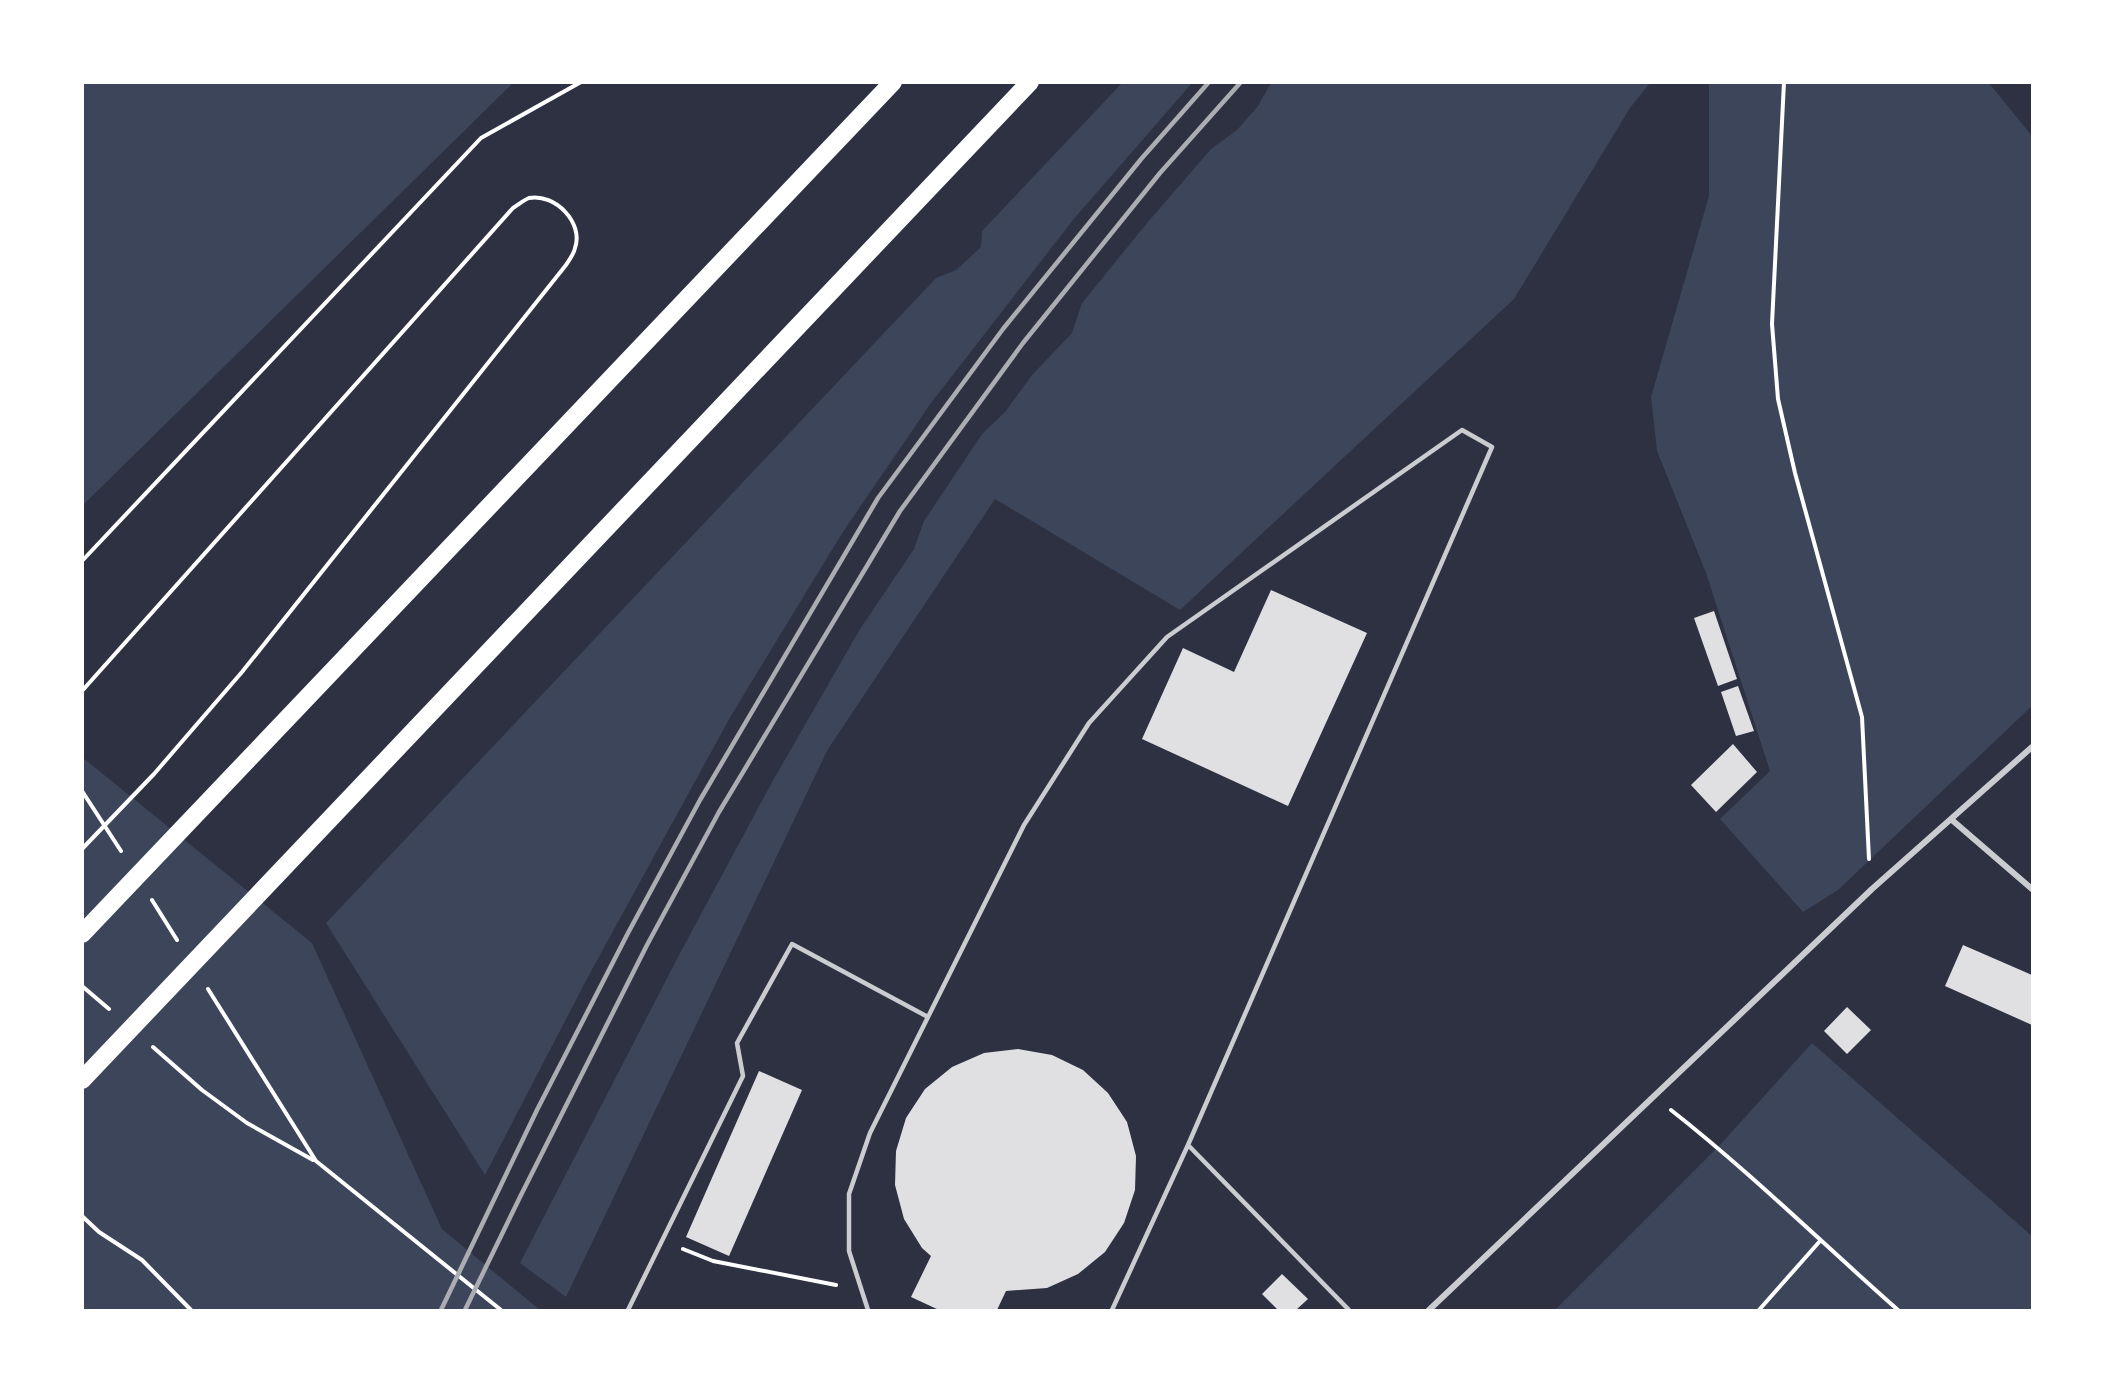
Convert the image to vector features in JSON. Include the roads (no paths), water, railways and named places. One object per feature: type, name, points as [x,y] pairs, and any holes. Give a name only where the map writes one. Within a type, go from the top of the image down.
[{"type":"highway","points":[[82,934],[893,82]]},
{"type":"highway","points":[[82,1080],[1030,82]]},
{"type":"street","points":[[1429,1311],[1872,889],[2032,747]]},
{"type":"street","points":[[1952,820],[2032,889]]},
{"type":"lane","points":[[868,1311],[849,1251],[849,1194],[870,1133],[1024,825],[1089,723],[1167,637],[1462,430],[1492,447],[1188,1145],[1112,1311]]},
{"type":"lane","points":[[628,1311],[742,1076],[737,1043],[792,944],[928,1017]]},
{"type":"lane","points":[[1188,1145],[1349,1311]]},
{"type":"railway","points":[[441,1310],[537,1110],[628,933],[700,800],[878,498],[1003,329],[1142,158],[1209,82]]},
{"type":"railway","points":[[465,1310],[647,945],[719,812],[900,511],[1023,343],[1160,173],[1241,82]]}]
